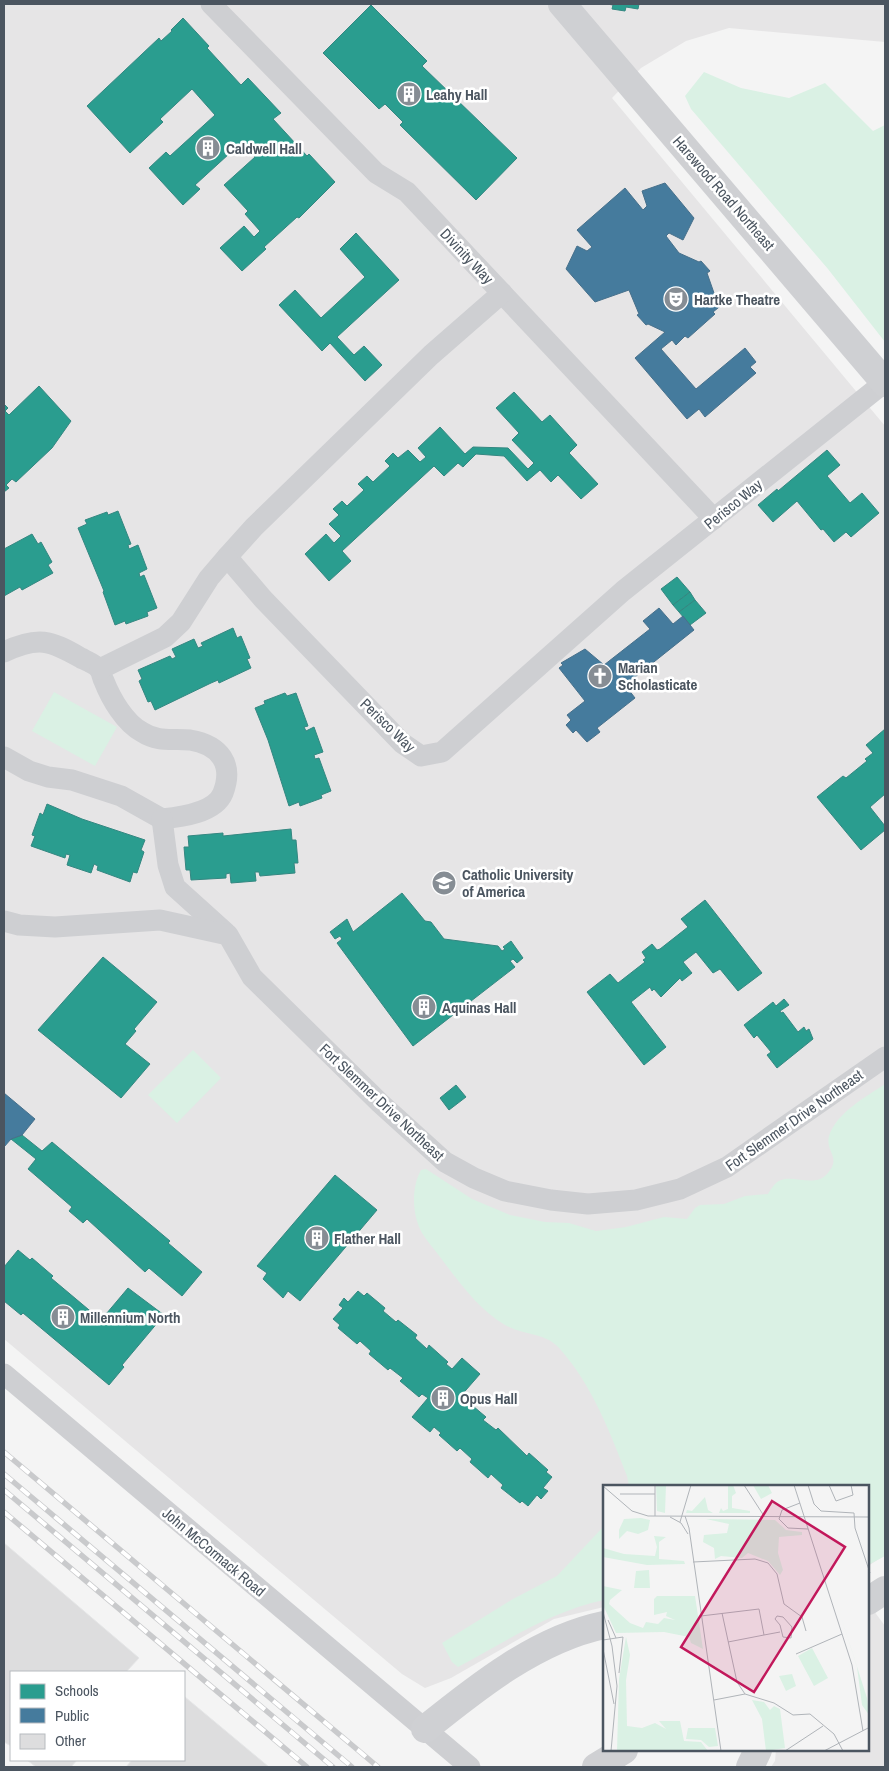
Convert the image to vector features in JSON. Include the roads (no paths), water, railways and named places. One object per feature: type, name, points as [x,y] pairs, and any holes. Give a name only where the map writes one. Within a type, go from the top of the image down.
[{"type":"street","name":"Divinity Way","points":[[211,4],[376,173],[408,192],[714,519]]},
{"type":"street","name":"Harewood Road Northeast","points":[[562,4],[885,382]]},
{"type":"street","points":[[100,669],[165,637],[181,622],[209,578],[254,527],[431,355],[502,293]]},
{"type":"street","name":"Perisco Way","points":[[227,558],[263,599],[402,743],[421,756],[442,752],[623,590],[885,382]]},
{"type":"street","points":[[4,652],[33,642],[56,643],[100,669],[116,704],[134,727],[143,733],[167,741],[188,740],[207,744],[219,752],[226,762],[227,781],[221,797],[197,813],[162,820],[121,796],[72,780],[48,778],[29,771],[4,757]]},
{"type":"street","name":"Fort Slemmer Drive Northeast","points":[[162,820],[168,865],[176,887],[228,935],[252,977],[380,1102],[445,1162],[474,1178],[505,1191],[551,1200],[588,1204],[636,1200],[680,1189],[727,1167],[885,1057]]},
{"type":"street","points":[[4,921],[19,925],[55,927],[160,920],[228,935]]},
{"type":"street","name":"John McCormack Road","points":[[4,1374],[470,1767]]},
{"type":"street","points":[[425,1729],[480,1688],[537,1651],[576,1632],[603,1625]]},
{"type":"street","points":[[596,1767],[622,1751]]},
{"type":"street","points":[[750,1767],[758,1751]]},
{"type":"railway","points":[[4,1452],[378,1767]]},
{"type":"railway","points":[[4,1474],[352,1767]]},
{"type":"railway","points":[[4,1490],[333,1767]]},
{"type":"railway","points":[[4,1512],[307,1767]]},
{"type":"place","name":"Leahy Hall","points":[[409,94]]},
{"type":"place","name":"Caldwell Hall","points":[[208,148]]},
{"type":"place","name":"Hartke Theatre","points":[[676,299]]},
{"type":"place","name":"Marian Scholasticate","points":[[600,676]]},
{"type":"place","name":"Catholic University of America","points":[[444,883]]},
{"type":"place","name":"Aquinas Hall","points":[[424,1007]]},
{"type":"place","name":"Flather Hall","points":[[317,1238]]},
{"type":"place","name":"Millennium North","points":[[63,1317]]},
{"type":"place","name":"Opus Hall","points":[[443,1398]]}]
